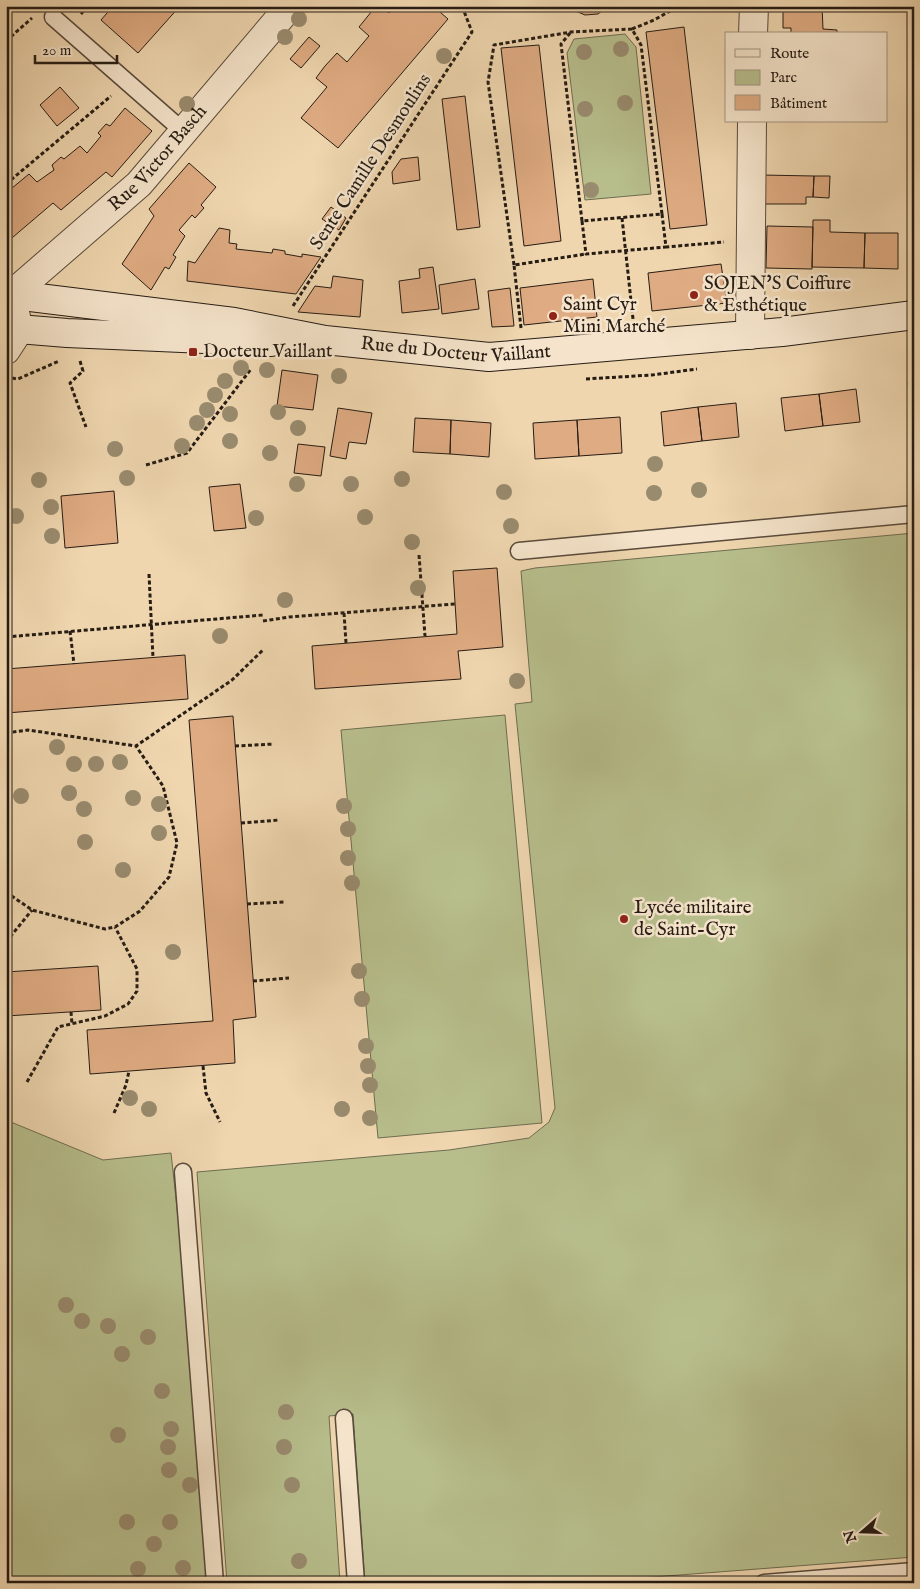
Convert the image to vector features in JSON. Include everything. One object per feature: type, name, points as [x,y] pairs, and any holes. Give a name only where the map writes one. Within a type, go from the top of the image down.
[{"type":"main road","name":"Rue Victor Basch","points":[[8,296],[139,184],[290,6]]},
{"type":"main road","points":[[753,32],[754,6]]},
{"type":"main road","points":[[750,335],[752,122]]},
{"type":"main road","name":"Rue du Docteur Vaillant","points":[[8,296],[234,322],[269,337]]},
{"type":"main road","points":[[8,296],[10,336]]},
{"type":"main road","name":"Rue du Docteur Vaillant","points":[[10,336],[269,337],[325,340],[489,357],[750,335],[914,315]]},
{"type":"lane","points":[[52,18],[183,131]]},
{"type":"lane","points":[[518,551],[914,514]]},
{"type":"lane","points":[[183,1172],[215,1583]]},
{"type":"lane","points":[[344,1418],[356,1583]]},
{"type":"lane","points":[[764,1583],[914,1571]]},
{"type":"path","name":"Sente Camille Desmoulins","points":[[269,337],[289,313],[472,32],[462,6]]},
{"type":"path","points":[[524,354],[514,265],[488,82],[494,44],[571,32],[632,29],[654,20],[679,6]]},
{"type":"path","points":[[6,41],[36,15]]},
{"type":"path","points":[[632,29],[641,45],[666,247]]},
{"type":"path","points":[[571,32],[562,44],[586,254]]},
{"type":"path","points":[[6,184],[127,82]]},
{"type":"path","points":[[582,221],[662,214]]},
{"type":"path","points":[[622,218],[636,344]]},
{"type":"path","points":[[514,265],[586,254],[729,241],[751,250]]},
{"type":"path","points":[[146,464],[187,452],[254,365],[269,337]]},
{"type":"path","points":[[78,357],[82,371],[70,383],[86,427]]},
{"type":"path","points":[[419,555],[425,636]]},
{"type":"path","points":[[149,574],[153,658]]},
{"type":"path","points":[[263,621],[344,612],[455,604]]},
{"type":"path","points":[[344,612],[346,643]]},
{"type":"path","points":[[6,637],[263,615]]},
{"type":"path","points":[[70,631],[74,664]]},
{"type":"path","points":[[6,733],[28,730],[136,746],[232,680],[264,649]]},
{"type":"path","points":[[235,746],[274,744]]},
{"type":"path","points":[[6,892],[32,910],[105,929],[115,927],[140,911],[169,877],[177,843],[163,786],[136,746]]},
{"type":"path","points":[[241,823],[279,820]]},
{"type":"path","points":[[247,904],[284,902]]},
{"type":"path","points":[[6,942],[32,910]]},
{"type":"path","points":[[27,1082],[58,1027],[105,1016],[128,1004],[137,991],[137,968],[115,927]]},
{"type":"path","points":[[253,981],[289,978]]},
{"type":"path","points":[[71,1012],[72,1024]]},
{"type":"path","points":[[203,1066],[206,1093],[220,1122]]},
{"type":"path","points":[[114,1113],[126,1085],[129,1071]]},
{"type":"green space","points":[[625,34],[636,47],[651,194],[585,200],[567,53],[574,39]]},
{"type":"green space","name":"Lycée militaire de Saint-Cyr","points":[[914,533],[914,1557],[575,1583],[365,1583],[353,1414],[329,1416],[340,1583],[227,1583],[197,1172],[449,1150],[529,1138],[549,1122],[555,1108],[515,704],[532,702],[521,571],[535,568]]},
{"type":"green space","points":[[505,715],[542,1123],[378,1138],[341,730]]},
{"type":"green space","points":[[6,1120],[103,1160],[171,1153],[187,1299],[209,1583],[6,1583]]},
{"type":"building","points":[[113,6],[180,6],[138,53],[101,20]]},
{"type":"building","points":[[376,6],[381,6],[389,13],[395,6],[433,6],[448,19],[338,148],[301,118],[327,87],[316,78],[325,66],[337,53],[347,62],[369,36],[359,27]]},
{"type":"building","points":[[564,6],[608,6],[598,14],[585,15]]},
{"type":"building","points":[[783,6],[822,6],[823,29],[837,30],[837,32],[791,32],[791,28],[783,28]]},
{"type":"building","points":[[684,27],[707,225],[670,229],[646,32]]},
{"type":"building","points":[[309,37],[320,46],[301,68],[290,59]]},
{"type":"building","points":[[539,45],[561,241],[524,246],[501,48]]},
{"type":"building","points":[[60,87],[79,108],[57,126],[40,105]]},
{"type":"building","points":[[465,96],[480,227],[457,230],[442,99]]},
{"type":"building","points":[[125,108],[152,131],[112,177],[106,172],[61,210],[53,203],[6,243],[6,193],[29,174],[37,182],[54,170],[52,165],[61,157],[64,159],[80,146],[87,153],[101,136],[98,133],[106,124],[110,126]]},
{"type":"building","points":[[418,157],[420,180],[393,184],[392,172],[401,159]]},
{"type":"building","points":[[189,163],[216,187],[201,205],[204,208],[195,218],[192,215],[179,230],[185,236],[173,255],[176,257],[169,269],[165,267],[151,290],[122,264],[154,216],[149,209]]},
{"type":"building","points":[[762,175],[814,176],[813,197],[806,197],[806,204],[762,204]]},
{"type":"building","points":[[814,176],[830,176],[829,198],[813,197]]},
{"type":"building","points":[[331,207],[346,218],[339,230],[322,219]]},
{"type":"building","points":[[813,220],[830,220],[830,232],[865,233],[864,268],[812,267]]},
{"type":"building","points":[[767,226],[813,227],[812,269],[766,268]]},
{"type":"building","points":[[219,228],[230,230],[229,243],[237,244],[236,249],[272,253],[273,249],[285,251],[285,254],[302,257],[302,254],[321,257],[296,294],[187,281],[188,261],[195,263]]},
{"type":"building","points":[[865,233],[898,233],[898,269],[864,268]]},
{"type":"building","points":[[721,264],[727,303],[652,311],[648,273]]},
{"type":"building","points":[[433,267],[439,309],[402,313],[399,281],[420,278],[419,269]]},
{"type":"building","points":[[333,276],[363,280],[360,317],[298,312],[315,286],[331,288]]},
{"type":"building","points":[[475,279],[479,309],[442,314],[439,285]]},
{"type":"building","points":[[593,279],[597,317],[524,325],[520,288]]},
{"type":"building","points":[[510,288],[514,326],[492,327],[488,291]]},
{"type":"building","points":[[282,370],[318,375],[313,410],[277,406]]},
{"type":"building","points":[[914,382],[914,417],[912,417],[908,383]]},
{"type":"building","points":[[856,389],[860,422],[823,426],[819,394]]},
{"type":"building","points":[[819,394],[823,426],[785,431],[781,398]]},
{"type":"building","points":[[736,403],[739,437],[702,441],[698,407]]},
{"type":"building","points":[[698,407],[702,441],[664,446],[661,412]]},
{"type":"building","points":[[338,408],[372,413],[366,444],[349,442],[346,459],[330,456]]},
{"type":"building","points":[[620,417],[622,453],[579,456],[577,420]]},
{"type":"building","points":[[415,418],[451,420],[450,454],[413,452]]},
{"type":"building","points":[[451,420],[491,423],[489,457],[450,454]]},
{"type":"building","points":[[577,420],[579,456],[535,459],[533,423]]},
{"type":"building","points":[[298,444],[325,447],[321,476],[294,473]]},
{"type":"building","points":[[240,484],[246,528],[214,531],[209,487]]},
{"type":"building","points":[[114,491],[118,543],[65,548],[61,496]]},
{"type":"building","points":[[497,568],[503,647],[458,651],[461,679],[315,689],[312,646],[457,634],[453,571]]},
{"type":"building","points":[[185,655],[188,699],[6,713],[6,669]]},
{"type":"building","points":[[233,716],[256,1017],[233,1020],[235,1063],[90,1074],[87,1030],[213,1021],[189,720]]},
{"type":"building","points":[[98,966],[101,1010],[6,1016],[6,972]]},
{"type":"place","name":"SOJEN'S Coiffure & Esthétique","points":[[694,295]]},
{"type":"place","name":"Saint Cyr Mini Marché","points":[[553,316]]},
{"type":"place","name":"Docteur Vaillant","points":[[193,352]]},
{"type":"place","name":"Lycée militaire de Saint-Cyr","points":[[624,919]]}]
